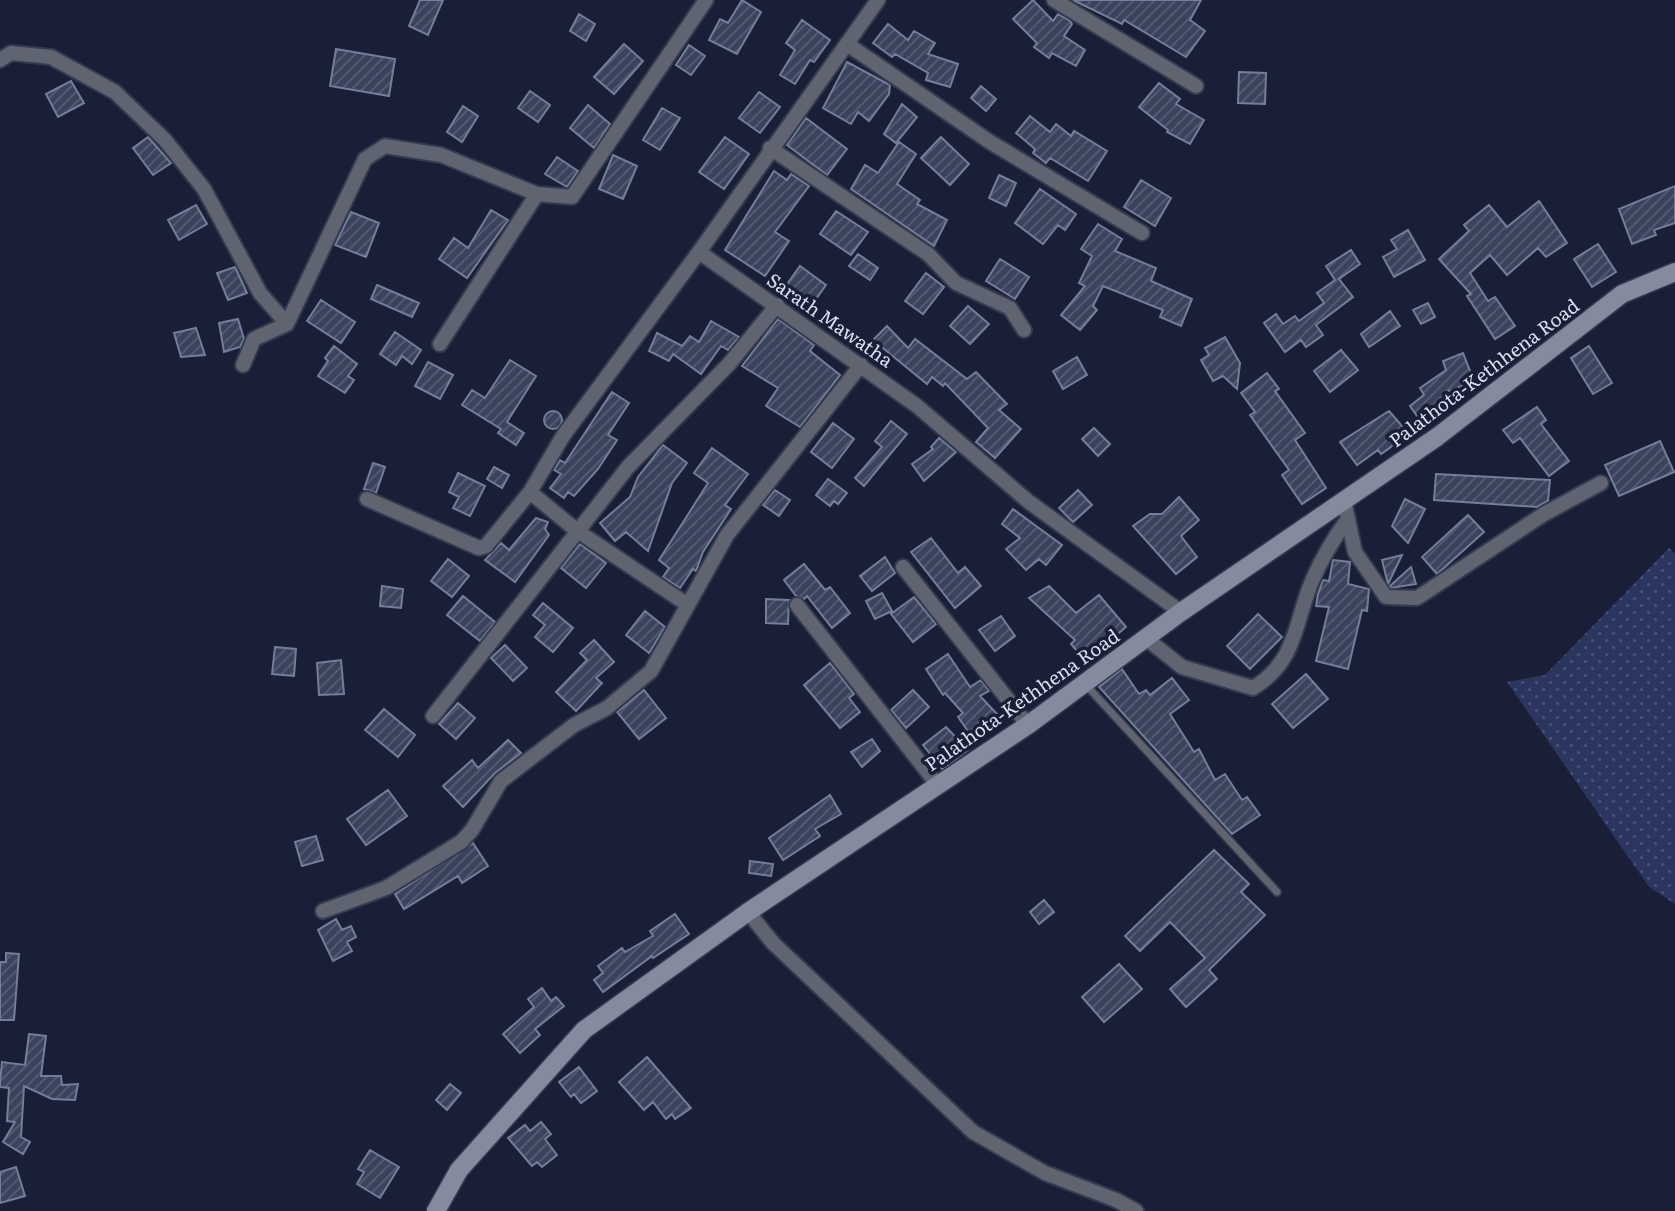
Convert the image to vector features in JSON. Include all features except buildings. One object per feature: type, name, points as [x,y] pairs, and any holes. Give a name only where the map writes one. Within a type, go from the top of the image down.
[{"type":"street","points":[[243,365],[254,340],[287,324],[365,159],[385,146],[441,155],[537,194],[572,197],[706,0]]},
{"type":"street","points":[[367,499],[479,548],[486,546],[530,492],[563,436],[699,252],[770,148],[878,0]]},
{"type":"street","points":[[1054,0],[1196,86]]},
{"type":"street","points":[[847,44],[990,142],[1142,233]]},
{"type":"street","points":[[0,60],[11,53],[51,57],[116,92],[165,139],[204,190],[260,293],[287,324]]},
{"type":"street","points":[[770,148],[928,254],[956,283],[1010,308],[1024,330]]},
{"type":"street","points":[[440,344],[537,194]]},
{"type":"street","name":"Sarath Mawatha","points":[[699,252],[917,406],[1029,502],[1181,612]]},
{"type":"street","name":"Palathota-Kethhena Road","points":[[436,1211],[459,1170],[584,1030],[748,912],[1086,685],[1181,612],[1458,421],[1622,294],[1675,271]]},
{"type":"street","points":[[433,716],[628,467],[729,363],[777,305]]},
{"type":"street","points":[[323,911],[386,888],[461,842],[472,830],[501,781],[574,725],[607,708],[651,671],[727,535],[861,365]]},
{"type":"street","points":[[1344,500],[1355,552],[1386,597],[1418,598],[1544,514],[1601,483]]},
{"type":"street","points":[[530,492],[576,530],[688,605]]},
{"type":"street","points":[[1147,639],[1182,667],[1253,688],[1274,675],[1291,644],[1325,551],[1348,519]]},
{"type":"street","points":[[903,567],[1028,725]]},
{"type":"street","points":[[797,605],[937,784]]},
{"type":"street","points":[[748,912],[773,943],[973,1132],[1045,1173],[1116,1199],[1136,1211]]},
{"type":"lane","points":[[1086,685],[1277,892]]},
{"type":"shaded area","points":[[1669,548],[1675,554],[1675,904],[1649,887],[1507,682],[1545,675]]}]
